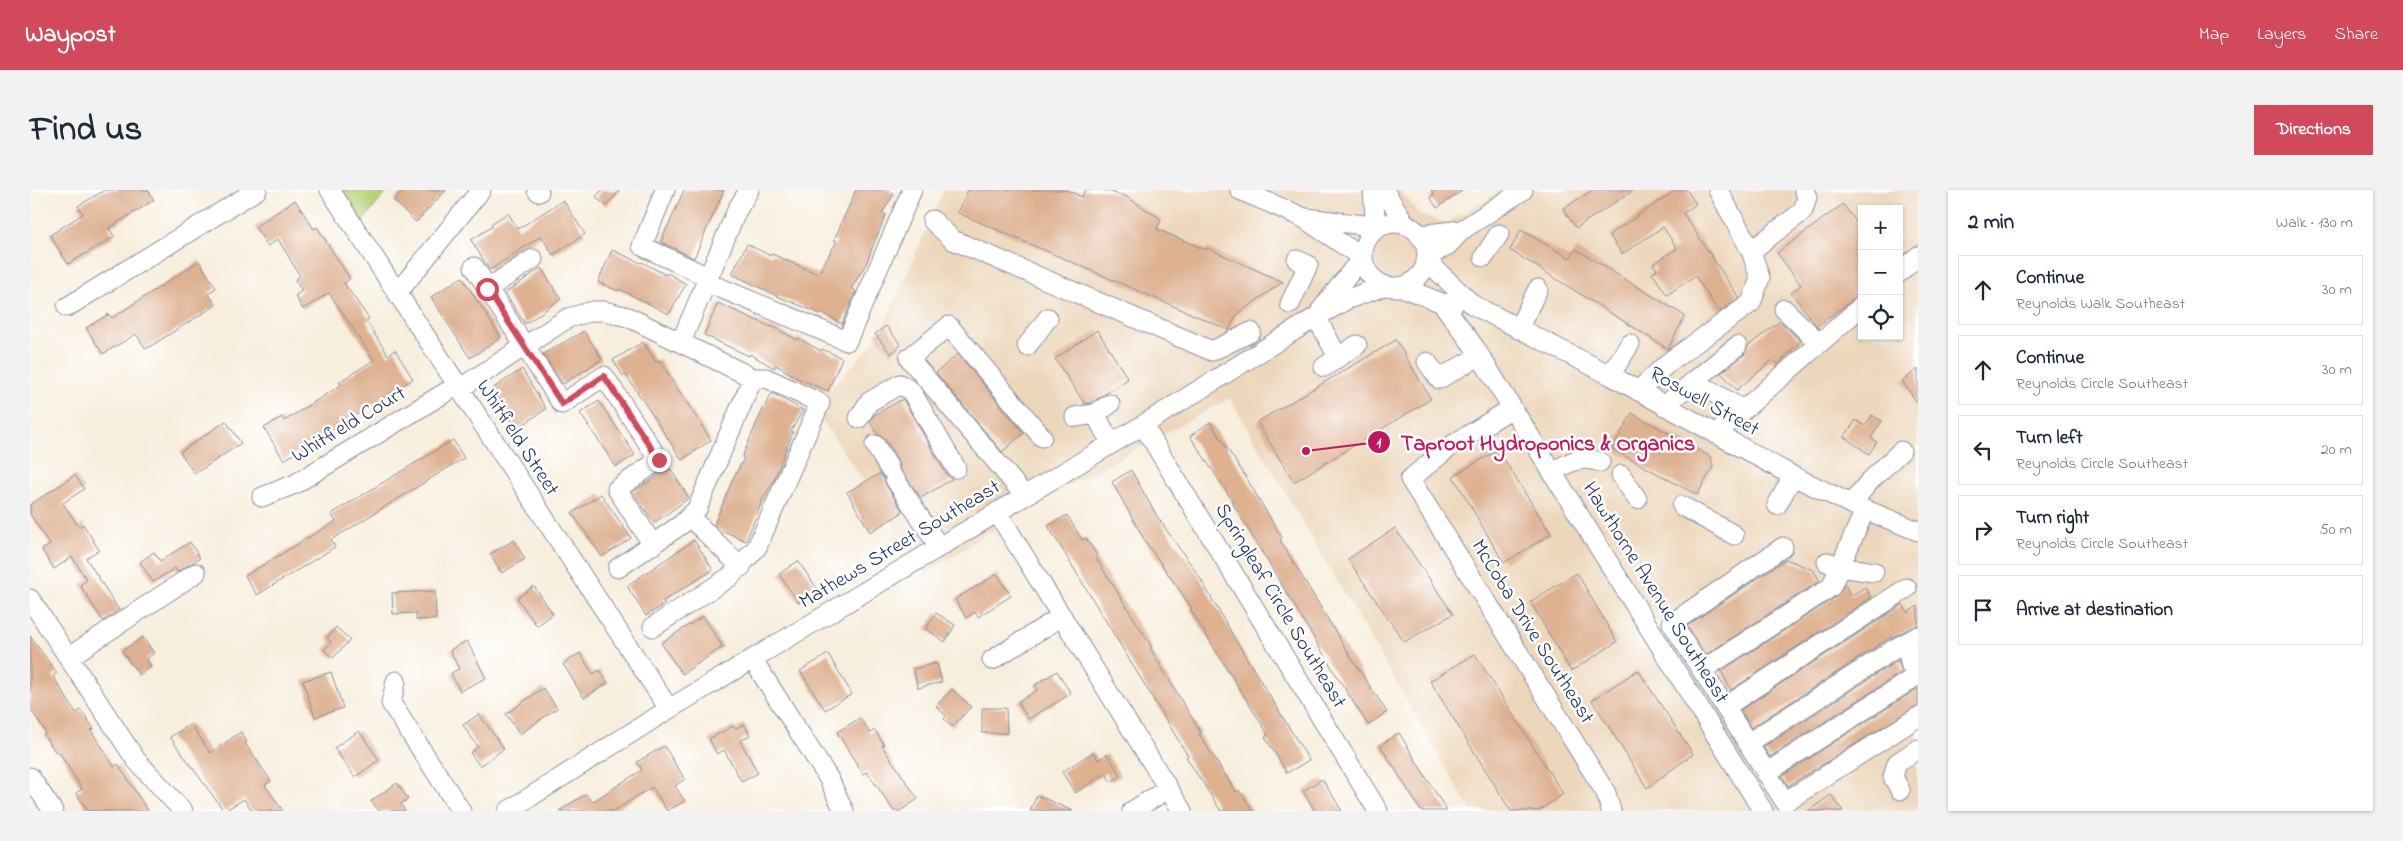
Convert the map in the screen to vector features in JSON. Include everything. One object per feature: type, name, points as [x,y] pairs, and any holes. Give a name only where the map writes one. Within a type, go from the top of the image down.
[{"type":"street","points":[[67,307],[257,190]]},
{"type":"street","name":"Whitfield Street","points":[[330,190],[398,292],[457,388],[669,709]]},
{"type":"street","points":[[398,292],[481,190]]},
{"type":"street","points":[[664,190],[642,246],[707,279],[847,341],[912,190]]},
{"type":"street","points":[[681,342],[736,210],[749,190]]},
{"type":"street","points":[[1373,190],[1374,216],[1381,227]]},
{"type":"street","points":[[1247,191],[1302,217],[1363,259],[1371,276],[1392,286],[1416,280],[1421,274],[1426,259],[1424,242],[1412,230],[1384,190]]},
{"type":"street","points":[[1426,259],[1448,245],[1462,230],[1523,190]]},
{"type":"street","points":[[1638,391],[1669,362],[1751,303],[1760,278],[1751,251],[1718,190]]},
{"type":"street","points":[[1751,251],[1802,211],[1807,197],[1804,190]]},
{"type":"street","points":[[1302,217],[1381,227]]},
{"type":"street","points":[[932,220],[953,240],[1212,351],[1251,332]]},
{"type":"street","points":[[1363,259],[1365,245],[1369,237],[1381,227],[1389,224],[1412,230],[1462,230]]},
{"type":"street","points":[[1484,257],[1500,234]]},
{"type":"street","points":[[1903,269],[1918,256]]},
{"type":"street","points":[[487,289],[533,259]]},
{"type":"street","name":"Mathews Street Southeast","points":[[1316,317],[1363,259]]},
{"type":"street","name":"Roswell Street","points":[[1426,259],[1478,308],[1610,375],[1793,476],[1858,507],[1918,531]]},
{"type":"street","points":[[1290,304],[1308,265],[1297,260]]},
{"type":"street","points":[[474,268],[562,404],[604,376],[659,460],[617,489],[653,544]]},
{"type":"street","name":"Mathews Street Southeast","points":[[508,811],[669,709],[1143,425],[1316,317],[1348,299],[1392,286]]},
{"type":"street","name":"Roswell Street","points":[[1392,286],[1442,303],[1478,308]]},
{"type":"street","points":[[1518,329],[1538,289]]},
{"type":"street","name":"Hawthorne Avenue Southeast","points":[[1442,303],[1477,352],[1553,472],[1763,811]]},
{"type":"street","points":[[1427,362],[1443,386],[1477,352],[1474,333],[1478,308]]},
{"type":"street","points":[[1784,309],[1819,343]]},
{"type":"street","points":[[1716,434],[1858,309]]},
{"type":"street","name":"Whitfield Court","points":[[262,497],[295,484],[457,388],[568,318],[593,311],[609,312],[628,317],[754,378],[766,378],[820,403],[757,547],[741,567]]},
{"type":"street","points":[[1316,317],[1331,362],[1357,345]]},
{"type":"street","points":[[1027,346],[1048,318]]},
{"type":"street","points":[[1025,496],[1008,466],[910,358],[949,326],[1042,437]]},
{"type":"street","points":[[1610,375],[1630,344]]},
{"type":"street","points":[[1664,406],[1737,346]]},
{"type":"street","points":[[618,568],[690,517],[697,509],[754,378]]},
{"type":"street","points":[[1694,381],[1743,410]]},
{"type":"street","points":[[859,418],[869,402],[900,384],[911,391],[956,468]]},
{"type":"street","name":"McCoba Drive Southeast","points":[[1512,408],[1451,446],[1410,479],[1606,793],[1610,811]]},
{"type":"street","points":[[1075,417],[1103,409],[1111,443]]},
{"type":"street","name":"Springleaf Circle Southeast","points":[[1143,425],[1378,811]]},
{"type":"street","points":[[875,445],[892,473],[931,521],[939,548]]},
{"type":"street","points":[[1702,670],[1832,587],[1834,565],[1869,482],[1901,451]]},
{"type":"street","points":[[1553,472],[1575,460],[1584,458],[1600,462]]},
{"type":"street","points":[[1777,504],[1793,476]]},
{"type":"street","points":[[1682,506],[1734,534]]},
{"type":"street","points":[[997,512],[1182,811]]},
{"type":"street","points":[[653,627],[717,586],[741,567],[690,517]]},
{"type":"street","points":[[1783,547],[1672,623],[1785,802],[1918,717]]},
{"type":"street","points":[[1834,565],[1874,572]]},
{"type":"street","points":[[69,657],[196,573]]},
{"type":"street","points":[[1725,707],[1907,588]]},
{"type":"street","points":[[30,599],[136,760],[183,811]]},
{"type":"street","points":[[992,660],[1062,616]]},
{"type":"street","points":[[1748,743],[1896,648],[1918,638]]},
{"type":"street","points":[[1766,773],[1918,674],[1911,666],[1908,653],[1918,638]]},
{"type":"street","points":[[753,660],[829,779],[844,811]]},
{"type":"street","points":[[396,680],[391,703],[461,811]]},
{"type":"street","points":[[1900,790],[1893,777],[1896,764],[1918,749]]},
{"type":"street","points":[[30,777],[53,811]]},
{"type":"street","points":[[1132,811],[1168,789]]},
{"type":"shaded area","points":[[944,190],[1400,190],[1420,215],[1447,223],[1502,190],[1918,190],[1918,811],[1471,811],[1230,398],[1008,519],[927,574],[813,407],[878,338]]},
{"type":"green space","points":[[341,190],[388,190],[362,222]]},
{"type":"building","points":[[105,190],[148,190],[154,200],[109,228],[114,237],[68,264],[50,235],[83,214],[78,206]]},
{"type":"building","points":[[403,190],[446,190],[416,222],[394,201]]},
{"type":"building","points":[[602,190],[620,190],[606,206],[596,197]]},
{"type":"building","points":[[684,190],[724,190],[694,258],[661,242]]},
{"type":"building","points":[[856,190],[887,190],[894,194],[882,213],[886,215],[866,264],[851,288],[856,291],[842,324],[822,312],[821,314],[775,295],[732,274],[747,244],[771,256],[772,254],[818,274],[837,241],[834,240]]},
{"type":"building","points":[[968,190],[1067,190],[1082,197],[1085,190],[1103,190],[1125,196],[1161,219],[1157,229],[1206,250],[1207,248],[1283,282],[1237,314],[1229,330],[958,213]]},
{"type":"building","points":[[1431,190],[1463,190],[1437,208],[1430,197],[1434,195]]},
{"type":"building","points":[[1592,190],[1634,190],[1576,228],[1563,209]]},
{"type":"building","points":[[1676,190],[1687,190],[1696,204],[1683,213],[1739,298],[1719,312],[1695,276],[1667,295],[1652,273],[1657,270],[1653,264],[1677,248],[1663,227],[1622,254],[1609,235]]},
{"type":"building","points":[[295,200],[314,229],[317,227],[350,279],[344,283],[369,319],[366,321],[388,355],[395,350],[413,379],[284,460],[264,428],[282,417],[284,421],[341,385],[339,382],[374,360],[329,293],[303,309],[295,296],[302,291],[295,280],[300,276],[278,239],[268,246],[255,227]]},
{"type":"building","points":[[563,200],[585,234],[553,255],[541,236],[490,270],[471,240],[493,226],[491,224],[508,213],[518,229]]},
{"type":"building","points":[[1843,204],[1858,225],[1858,296],[1817,326],[1791,293],[1801,285],[1777,253]]},
{"type":"building","points":[[1521,230],[1570,258],[1576,249],[1685,316],[1668,349],[1510,250]]},
{"type":"building","points":[[612,250],[642,262],[666,275],[668,273],[686,284],[669,314],[619,289],[618,291],[598,282]]},
{"type":"building","points":[[199,261],[216,288],[208,293],[216,305],[146,349],[136,334],[103,354],[86,328],[109,314],[112,318]]},
{"type":"building","points":[[541,268],[561,299],[525,324],[505,293]]},
{"type":"building","points":[[462,277],[501,338],[470,358],[431,297]]},
{"type":"building","points":[[718,303],[772,326],[797,340],[798,338],[821,351],[822,349],[842,358],[828,391],[799,379],[776,365],[774,368],[750,354],[749,356],[704,335]]},
{"type":"building","points":[[1780,321],[1801,341],[1778,364],[1772,360],[1737,390],[1721,373],[1744,355],[1748,346]]},
{"type":"building","points":[[886,326],[901,345],[891,354],[875,334]]},
{"type":"building","points":[[1097,330],[1128,379],[1091,403],[1085,404],[1055,359]]},
{"type":"building","points":[[584,331],[602,359],[563,384],[543,354]]},
{"type":"building","points":[[1396,340],[1431,399],[1294,482],[1257,422]]},
{"type":"building","points":[[643,342],[656,362],[659,360],[711,440],[682,460],[626,375],[623,376],[613,360]]},
{"type":"building","points":[[958,354],[1024,433],[1002,452],[936,373]]},
{"type":"building","points":[[522,369],[546,409],[517,429],[492,389]]},
{"type":"building","points":[[1918,369],[1918,404],[1902,381]]},
{"type":"building","points":[[772,393],[803,410],[791,431],[793,432],[774,480],[762,501],[746,541],[714,525],[744,458],[742,457],[763,409]]},
{"type":"building","points":[[903,399],[946,474],[952,479],[921,498],[900,469],[899,462],[885,439],[877,434],[870,422],[874,415]]},
{"type":"building","points":[[599,401],[635,455],[616,467],[580,413]]},
{"type":"building","points":[[1632,413],[1711,457],[1713,467],[1697,495],[1612,449]]},
{"type":"building","points":[[1872,415],[1882,421],[1871,438],[1877,442],[1869,454],[1844,437],[1856,420],[1865,426]]},
{"type":"building","points":[[226,421],[241,443],[195,474],[180,452]]},
{"type":"building","points":[[1210,422],[1247,479],[1282,538],[1280,540],[1350,656],[1387,712],[1368,725],[1234,503],[1190,436]]},
{"type":"building","points":[[453,440],[464,458],[331,540],[335,547],[257,595],[245,576],[336,521],[331,514]]},
{"type":"building","points":[[1498,450],[1551,534],[1504,563],[1453,476]]},
{"type":"building","points":[[670,468],[689,498],[654,523],[633,492]]},
{"type":"building","points":[[1131,470],[1158,518],[1197,573],[1309,760],[1287,773],[1265,737],[1268,735],[1190,609],[1192,608],[1145,541],[1112,482]]},
{"type":"building","points":[[879,474],[884,478],[886,485],[902,510],[900,514],[870,532],[847,492]]},
{"type":"building","points":[[75,475],[84,489],[63,503],[79,527],[83,524],[99,550],[86,558],[119,610],[103,621],[80,585],[87,580],[72,557],[54,569],[42,550],[50,545],[30,514],[30,505]]},
{"type":"building","points":[[601,494],[631,538],[602,557],[572,513]]},
{"type":"building","points":[[1067,515],[1082,540],[1086,538],[1098,557],[1096,558],[1152,647],[1150,648],[1201,733],[1199,734],[1236,792],[1239,790],[1253,811],[1221,811],[1186,757],[1188,756],[1048,526]]},
{"type":"building","points":[[1395,528],[1453,614],[1404,642],[1348,559]]},
{"type":"building","points":[[514,540],[525,559],[502,573],[490,554]]},
{"type":"building","points":[[694,540],[713,570],[663,601],[665,604],[646,616],[627,586]]},
{"type":"building","points":[[190,542],[200,558],[177,572],[175,568],[153,582],[140,562],[154,552],[160,561]]},
{"type":"building","points":[[1786,559],[1813,570],[1820,581],[1705,655],[1687,626]]},
{"type":"building","points":[[798,561],[818,590],[799,603],[779,574]]},
{"type":"building","points":[[1577,573],[1617,642],[1571,671],[1530,602]]},
{"type":"building","points":[[997,574],[1011,596],[978,617],[975,612],[966,618],[955,599]]},
{"type":"building","points":[[1845,584],[1851,596],[1865,587],[1871,598],[1731,690],[1721,671],[1837,596]]},
{"type":"building","points":[[534,586],[553,614],[537,626],[517,598]]},
{"type":"building","points":[[435,591],[436,619],[416,620],[416,613],[393,614],[392,593]]},
{"type":"building","points":[[1903,604],[1907,613],[1918,606],[1918,625],[1890,638],[1751,728],[1740,710]]},
{"type":"building","points":[[936,613],[955,625],[945,642],[926,629]]},
{"type":"building","points":[[703,616],[723,647],[682,674],[661,643]]},
{"type":"building","points":[[336,627],[350,640],[333,658],[324,650],[331,642],[327,638]]},
{"type":"building","points":[[30,636],[57,673],[53,676],[76,713],[81,710],[94,729],[91,730],[114,767],[118,764],[148,811],[88,811],[76,793],[82,789],[59,752],[57,754],[44,735],[46,733],[30,708]]},
{"type":"building","points":[[143,637],[154,653],[146,659],[151,667],[139,675],[122,651]]},
{"type":"building","points":[[467,641],[486,678],[460,691],[451,673],[459,669],[450,650]]},
{"type":"building","points":[[580,653],[593,674],[600,670],[608,683],[584,698],[563,664]]},
{"type":"building","points":[[828,654],[852,694],[825,710],[800,671]]},
{"type":"building","points":[[1475,654],[1563,794],[1539,811],[1511,811],[1430,681]]},
{"type":"building","points":[[1898,660],[1902,672],[1770,757],[1763,747]]},
{"type":"building","points":[[937,663],[942,682],[918,688],[913,669]]},
{"type":"building","points":[[1638,670],[1693,754],[1647,788],[1592,700]]},
{"type":"building","points":[[1057,671],[1071,694],[1028,719],[1018,702],[1037,690],[1035,685]]},
{"type":"building","points":[[331,672],[343,708],[315,717],[303,681]]},
{"type":"building","points":[[543,688],[557,708],[520,734],[506,714]]},
{"type":"building","points":[[1918,688],[1918,705],[1788,786],[1782,776]]},
{"type":"building","points":[[952,689],[971,707],[952,727],[944,719],[946,716],[936,706]]},
{"type":"building","points":[[982,708],[1006,708],[1007,733],[982,733]]},
{"type":"building","points":[[479,714],[504,749],[480,766],[470,753],[478,747],[463,725]]},
{"type":"building","points":[[860,718],[870,733],[875,730],[884,745],[882,746],[918,799],[900,811],[894,811],[867,772],[863,774],[837,732]]},
{"type":"building","points":[[191,724],[210,753],[241,732],[247,742],[245,743],[271,781],[265,785],[283,811],[252,811],[244,799],[224,811],[170,737]]},
{"type":"building","points":[[744,724],[750,735],[740,741],[758,773],[742,782],[724,750],[717,754],[709,739],[733,726],[735,729]]},
{"type":"building","points":[[359,731],[379,760],[355,777],[334,748]]},
{"type":"building","points":[[1399,733],[1447,811],[1421,811],[1380,745]]},
{"type":"building","points":[[664,746],[685,779],[675,786],[685,801],[667,811],[652,787],[614,811],[559,811],[586,794],[592,802],[642,770],[637,762]]},
{"type":"building","points":[[1093,752],[1098,760],[1107,754],[1121,776],[1111,782],[1106,773],[1075,793],[1062,772]]},
{"type":"building","points":[[1322,779],[1342,811],[1315,811],[1303,791]]},
{"type":"building","points":[[397,783],[408,799],[401,804],[405,811],[379,811],[371,801]]},
{"type":"building","points":[[1037,795],[1073,811],[1030,811]]},
{"type":"building","points":[[1831,795],[1843,811],[1808,811]]},
{"type":"place","name":"Taproot Hydroponics & Organics","points":[[1306,451]]},
{"type":"route","points":[[487,289],[562,404],[604,376],[659,460]]}]
